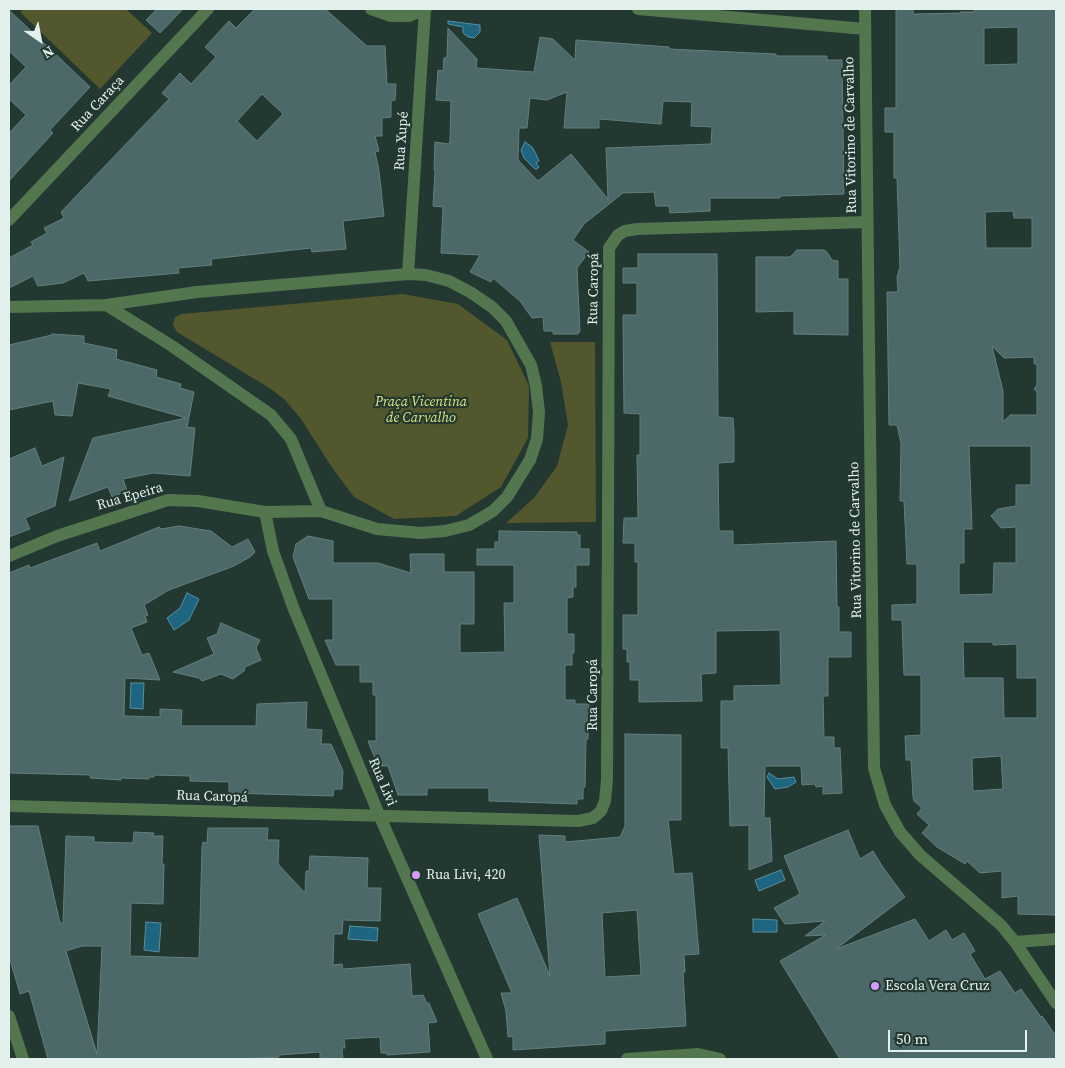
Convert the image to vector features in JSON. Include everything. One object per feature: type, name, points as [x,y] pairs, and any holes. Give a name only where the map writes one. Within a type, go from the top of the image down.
[{"type":"street","name":"Rua Caraça","points":[[9,220],[208,9]]},
{"type":"street","points":[[370,9],[391,16],[409,16],[426,9]]},
{"type":"street","name":"Rua Xupé","points":[[408,274],[426,9]]},
{"type":"street","points":[[638,9],[865,29]]},
{"type":"street","name":"Rua Vitorino de Carvalho","points":[[865,9],[874,768],[885,805],[900,832],[920,855],[984,909],[1000,925],[1056,1003]]},
{"type":"street","name":"Rua Caropá","points":[[9,806],[380,817],[578,821],[593,818],[601,811],[605,801],[608,780],[609,248],[618,234],[638,229],[867,222]]},
{"type":"street","points":[[9,307],[106,305],[197,292],[408,274],[426,275],[449,281],[492,307],[506,321],[531,365],[539,412],[537,438],[530,460],[507,497],[493,510],[469,525],[445,531],[420,533],[377,529],[320,511],[291,439],[271,415],[172,346],[106,305]]},
{"type":"street","name":"Rua Epeira","points":[[9,556],[58,536],[168,500],[198,501],[265,512],[320,511]]},
{"type":"street","name":"Rua Livi","points":[[265,512],[273,551],[293,607],[380,817],[487,1059]]},
{"type":"street","points":[[1014,942],[1056,939]]},
{"type":"street","points":[[9,1016],[23,1059]]},
{"type":"street","points":[[627,1059],[698,1054],[720,1059]]},
{"type":"green space","points":[[23,9],[126,9],[152,33],[100,89],[20,12]]},
{"type":"green space","name":"Praça Vicentina de Carvalho","points":[[403,294],[458,304],[507,340],[529,386],[528,438],[501,487],[456,516],[394,519],[354,497],[331,466],[301,419],[285,400],[271,389],[177,332],[173,325],[175,317],[182,314]]},
{"type":"green space","points":[[550,342],[595,342],[596,522],[506,523],[534,498],[557,466],[568,425],[561,382]]},
{"type":"water","points":[[448,21],[480,25],[480,32],[474,38],[468,37],[463,33],[463,27],[448,24]]},
{"type":"water","points":[[525,142],[532,147],[536,154],[539,161],[536,163],[539,167],[537,169],[524,158],[521,150]]},
{"type":"water","points":[[187,593],[199,599],[189,620],[174,630],[167,618],[180,608]]},
{"type":"water","points":[[131,683],[144,683],[143,709],[130,708]]},
{"type":"water","points":[[769,773],[778,779],[794,777],[796,782],[788,787],[775,789],[767,777]]},
{"type":"water","points":[[781,870],[785,880],[759,891],[755,880]]},
{"type":"water","points":[[753,919],[777,920],[777,932],[753,932]]},
{"type":"water","points":[[146,922],[161,923],[159,952],[144,950]]},
{"type":"water","points":[[350,926],[378,928],[377,941],[348,939]]},
{"type":"building","points":[[157,9],[183,9],[160,33],[146,20]]},
{"type":"building","points":[[255,9],[325,9],[367,46],[385,46],[387,84],[396,84],[395,100],[391,101],[391,117],[382,118],[382,136],[375,136],[379,151],[375,152],[384,216],[343,221],[346,249],[312,252],[311,248],[211,259],[212,265],[178,268],[179,273],[88,281],[84,273],[63,283],[38,286],[33,276],[9,288],[9,258],[33,245],[31,242],[47,233],[44,228],[64,218],[61,212],[169,99],[162,93],[180,73],[191,84],[216,57],[205,47],[229,21],[236,28]],"holes":[[[262,94],[283,114],[257,141],[237,121]]]},
{"type":"building","points":[[896,9],[913,9],[913,14],[974,12],[974,9],[1056,9],[1056,915],[1018,914],[1018,896],[1002,898],[1002,871],[980,873],[967,861],[965,864],[937,847],[922,833],[929,825],[917,814],[922,808],[914,801],[913,797],[911,760],[906,760],[905,736],[921,735],[921,675],[904,675],[902,620],[892,620],[892,605],[917,604],[917,564],[907,564],[904,501],[900,501],[901,443],[897,425],[889,425],[887,292],[898,292],[897,277],[900,267],[897,178],[894,178],[894,132],[885,132],[885,108],[896,108]],"holes":[[[1018,27],[1018,64],[984,65],[984,28]],[[1013,211],[1014,218],[1032,218],[1032,248],[986,248],[985,212]],[[992,346],[1004,358],[1034,357],[1034,364],[1037,364],[1037,385],[1034,389],[1037,392],[1037,415],[1010,415],[1003,422],[1003,391]],[[969,446],[1031,446],[1031,485],[1016,485],[1016,506],[998,509],[991,516],[1001,528],[1016,527],[1016,563],[994,563],[993,594],[959,595],[959,563],[964,563],[964,529],[972,529]],[[963,642],[993,642],[993,645],[1017,644],[1017,678],[1037,678],[1037,718],[1004,718],[1003,678],[964,678]],[[1001,756],[1003,789],[973,791],[972,758]]]},
{"type":"building","points":[[9,10],[90,87],[50,130],[53,133],[9,181],[9,133],[26,115],[9,99],[9,85],[26,67],[9,51]]},
{"type":"building","points":[[448,28],[477,59],[476,68],[534,72],[540,37],[553,39],[575,60],[576,40],[669,47],[669,49],[776,54],[776,56],[827,56],[827,60],[842,60],[844,194],[780,196],[780,198],[710,198],[710,211],[670,213],[669,206],[656,206],[654,192],[623,193],[584,224],[573,240],[589,252],[577,268],[580,332],[578,334],[553,334],[553,331],[544,331],[543,317],[532,318],[520,301],[493,278],[491,282],[470,272],[480,255],[441,253],[443,207],[433,206],[435,142],[449,144],[451,101],[436,100],[438,70],[443,71],[444,58],[447,57]],"holes":[[[567,92],[564,128],[599,128],[599,119],[661,124],[663,101],[692,102],[691,126],[712,127],[711,144],[606,148],[608,199],[571,154],[538,181],[518,160],[519,128],[527,128],[530,98],[547,100]]]},
{"type":"building","points":[[797,250],[824,250],[832,260],[838,261],[838,279],[848,279],[848,335],[794,334],[794,311],[756,312],[756,257],[790,257]]},
{"type":"building","points":[[638,254],[717,254],[718,417],[733,418],[734,431],[734,462],[718,463],[719,531],[733,531],[733,545],[836,541],[839,632],[851,632],[851,657],[828,657],[828,696],[823,696],[824,737],[834,737],[834,748],[840,748],[842,793],[823,794],[823,786],[816,787],[815,784],[802,785],[801,766],[765,766],[764,818],[770,818],[772,861],[749,870],[749,825],[730,826],[728,748],[721,748],[721,701],[734,701],[734,686],[781,685],[780,630],[716,631],[716,673],[701,674],[702,701],[639,702],[639,680],[630,680],[630,662],[627,662],[627,649],[623,649],[623,615],[638,615],[638,562],[635,562],[635,543],[623,543],[624,518],[638,518],[637,455],[640,455],[640,414],[624,413],[623,315],[637,315],[637,283],[623,283],[623,268],[638,268]]},
{"type":"building","points":[[52,334],[84,336],[84,343],[117,350],[116,359],[157,370],[156,377],[181,384],[180,388],[194,392],[187,427],[195,428],[190,476],[153,473],[123,479],[127,491],[112,497],[108,487],[69,501],[93,438],[186,418],[108,396],[111,389],[78,383],[72,416],[55,415],[53,401],[9,410],[9,345]]},
{"type":"building","points":[[35,448],[42,466],[64,457],[55,506],[25,518],[30,529],[9,537],[9,459]]},
{"type":"building","points":[[179,526],[211,531],[232,547],[248,539],[255,552],[234,566],[169,590],[144,605],[148,615],[145,616],[147,622],[131,628],[142,655],[149,653],[160,680],[125,678],[124,716],[160,717],[160,709],[182,710],[181,726],[256,726],[257,704],[307,702],[306,729],[322,730],[321,744],[331,744],[343,771],[342,789],[334,789],[333,796],[229,793],[229,782],[190,781],[190,776],[154,775],[154,777],[149,777],[149,779],[121,778],[121,780],[90,778],[91,775],[9,773],[9,573],[29,565],[30,568],[97,543],[100,551],[159,527],[161,529]]},
{"type":"building","points":[[499,531],[577,532],[577,535],[580,535],[580,549],[589,549],[589,565],[576,565],[576,587],[573,587],[573,597],[567,598],[567,634],[574,634],[574,653],[572,653],[572,665],[565,665],[565,700],[575,700],[575,704],[589,704],[585,787],[583,788],[583,799],[577,799],[577,804],[489,801],[489,788],[427,788],[427,795],[398,795],[388,766],[378,766],[368,741],[376,741],[376,695],[373,695],[373,682],[360,682],[360,665],[336,665],[325,640],[333,640],[333,599],[309,599],[293,557],[296,544],[308,536],[333,541],[333,563],[378,563],[411,573],[410,554],[444,554],[444,572],[474,572],[474,624],[460,624],[460,653],[505,652],[504,603],[514,603],[514,565],[477,565],[477,549],[495,549],[495,542],[499,542]]},
{"type":"building","points":[[221,623],[260,640],[256,648],[261,660],[245,667],[244,671],[233,679],[221,674],[202,681],[199,678],[173,672],[214,654],[207,638],[217,634]]},
{"type":"building","points":[[625,734],[681,735],[681,820],[668,820],[674,874],[692,873],[699,954],[684,955],[686,1026],[605,1031],[605,1044],[513,1050],[513,1036],[508,1037],[506,1011],[501,993],[512,993],[478,914],[517,898],[550,976],[539,835],[565,836],[565,842],[620,837],[625,826]],"holes":[[[637,910],[641,975],[605,977],[602,913]]]},
{"type":"building","points":[[9,826],[38,826],[60,923],[63,923],[66,836],[94,837],[94,842],[133,843],[134,832],[154,833],[153,836],[163,836],[163,904],[131,903],[130,956],[199,958],[202,848],[203,842],[207,843],[208,828],[268,828],[267,840],[279,840],[278,864],[305,893],[306,871],[309,871],[310,856],[368,858],[367,888],[381,888],[380,921],[343,920],[342,934],[334,934],[333,965],[342,964],[343,969],[410,964],[412,996],[423,995],[427,1003],[429,1003],[437,1022],[428,1023],[430,1052],[387,1055],[387,1053],[381,1053],[380,1037],[344,1039],[345,1048],[342,1048],[343,1059],[320,1059],[320,1052],[243,1059],[48,1059],[29,991],[20,994],[9,956]],"holes":[[[82,946],[102,946],[97,1054],[66,951]]]},
{"type":"building","points":[[848,830],[860,859],[873,851],[905,897],[836,949],[915,919],[929,941],[946,930],[952,940],[964,933],[975,951],[970,954],[985,979],[1000,971],[1015,993],[1021,989],[1042,1016],[1056,1036],[1056,1059],[840,1059],[780,961],[826,935],[805,936],[825,921],[785,924],[774,908],[800,894],[784,856]]},
{"type":"place","name":"Rua Livi, 420","points":[[416,875]]},
{"type":"place","name":"Escola Vera Cruz","points":[[875,986]]}]
